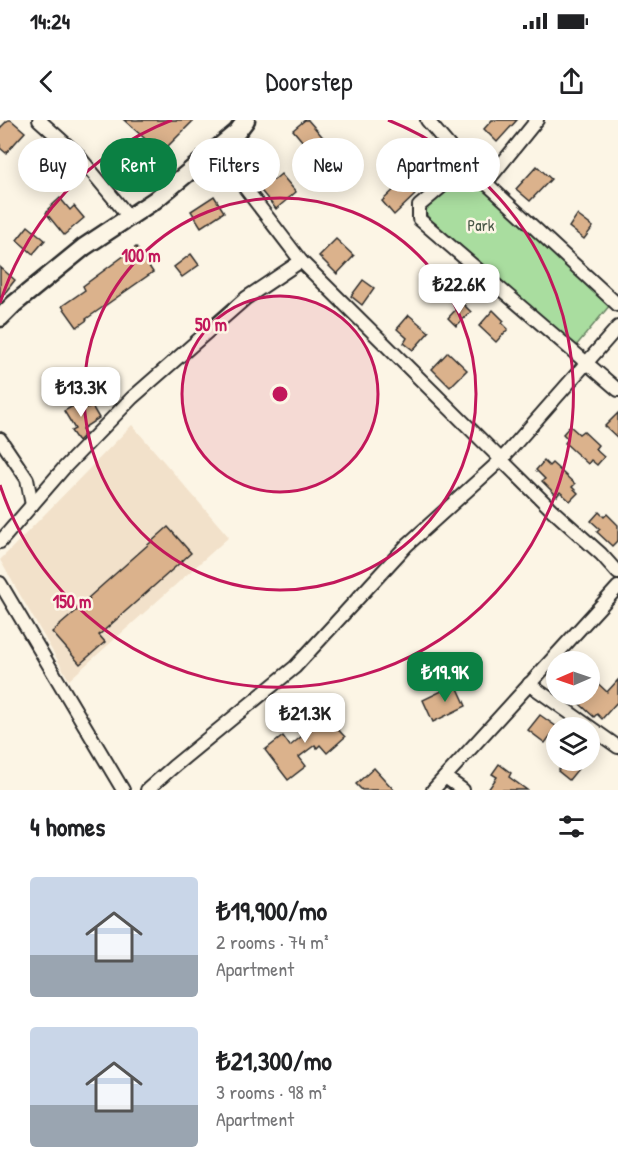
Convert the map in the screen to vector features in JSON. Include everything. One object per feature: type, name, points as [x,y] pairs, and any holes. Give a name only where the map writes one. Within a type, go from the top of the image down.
[{"type":"street","points":[[39,120],[77,154],[129,217]]},
{"type":"street","points":[[230,138],[246,120]]},
{"type":"street","points":[[427,120],[442,138]]},
{"type":"street","points":[[500,166],[537,120]]},
{"type":"street","points":[[0,318],[84,247],[155,200],[189,172]]},
{"type":"street","points":[[248,192],[301,261],[618,573]]},
{"type":"street","points":[[436,192],[419,207],[419,219],[618,390]]},
{"type":"street","points":[[496,192],[618,305]]},
{"type":"street","points":[[0,542],[64,468],[132,398],[246,298],[301,261]]},
{"type":"street","points":[[147,790],[295,667],[407,544],[501,459],[618,327]]},
{"type":"street","points":[[0,439],[27,479],[32,505]]},
{"type":"street","points":[[0,583],[123,790]]},
{"type":"street","points":[[433,790],[618,587]]},
{"type":"street","points":[[529,684],[618,747]]},
{"type":"street","points":[[444,777],[463,790]]},
{"type":"shaded area","points":[[132,425],[229,537],[69,680],[0,560]]},
{"type":"green space","name":"Park","points":[[444,192],[488,192],[610,305],[575,347],[428,217],[425,209]]},
{"type":"building","points":[[11,120],[25,132],[6,153],[0,148],[0,128]]},
{"type":"building","points":[[124,120],[194,120],[176,138],[144,138]]},
{"type":"building","points":[[308,120],[324,138],[300,138],[293,130]]},
{"type":"building","points":[[492,120],[517,120],[500,139],[493,138],[484,129]]},
{"type":"building","points":[[537,166],[551,179],[530,201],[516,189]]},
{"type":"building","points":[[281,174],[292,187],[292,192],[296,192],[276,209],[262,192],[280,192]]},
{"type":"building","points":[[391,192],[412,192],[415,195],[394,215],[382,201]]},
{"type":"building","points":[[214,196],[224,212],[201,227],[191,211]]},
{"type":"building","points":[[60,198],[70,210],[74,206],[84,218],[64,235],[46,213]]},
{"type":"building","points":[[577,215],[593,227],[584,239],[569,227]]},
{"type":"building","points":[[28,226],[45,240],[33,254],[17,240]]},
{"type":"building","points":[[336,239],[354,256],[337,274],[319,256]]},
{"type":"building","points":[[136,247],[153,272],[77,327],[62,306],[85,290],[83,286]]},
{"type":"building","points":[[191,254],[199,265],[182,277],[174,267]]},
{"type":"building","points":[[0,267],[15,280],[0,299]]},
{"type":"building","points":[[363,280],[374,288],[362,305],[351,296]]},
{"type":"building","points":[[462,303],[471,312],[456,326],[448,318]]},
{"type":"building","points":[[493,310],[504,321],[502,323],[508,329],[496,342],[479,326]]},
{"type":"building","points":[[409,315],[429,332],[413,350],[404,343],[407,338],[397,329]]},
{"type":"building","points":[[448,352],[467,370],[450,387],[432,369]]},
{"type":"building","points":[[82,401],[87,408],[92,406],[99,418],[82,429],[85,434],[78,441],[71,431],[75,429],[64,411]]},
{"type":"building","points":[[618,413],[618,438],[605,426]]},
{"type":"building","points":[[570,426],[579,434],[583,431],[598,445],[595,449],[604,457],[597,465],[591,460],[588,464],[565,443],[568,439],[563,434]]},
{"type":"building","points":[[544,461],[549,466],[552,463],[575,484],[572,487],[578,493],[570,501],[560,492],[557,496],[542,481],[545,479],[536,470]]},
{"type":"building","points":[[599,512],[604,517],[607,514],[618,525],[618,540],[612,546],[597,532],[600,529],[591,521]]},
{"type":"building","points":[[168,527],[191,553],[99,635],[105,642],[80,664],[52,632]]},
{"type":"building","points":[[618,680],[618,701],[602,719],[597,714],[594,717],[581,705],[600,705],[600,685],[607,692]]},
{"type":"building","points":[[456,684],[466,706],[433,722],[423,700]]},
{"type":"building","points":[[319,709],[345,737],[327,753],[320,745],[317,748],[315,745],[299,757],[306,766],[288,780],[265,750],[283,736],[290,746],[308,731],[302,725]]},
{"type":"building","points":[[540,715],[546,719],[546,742],[545,743],[528,730]]},
{"type":"building","points":[[499,764],[511,773],[509,777],[527,790],[488,790],[497,777],[492,774]]},
{"type":"building","points":[[374,768],[394,790],[362,790],[356,784]]},
{"type":"building","points":[[558,771],[576,771],[569,780]]}]
